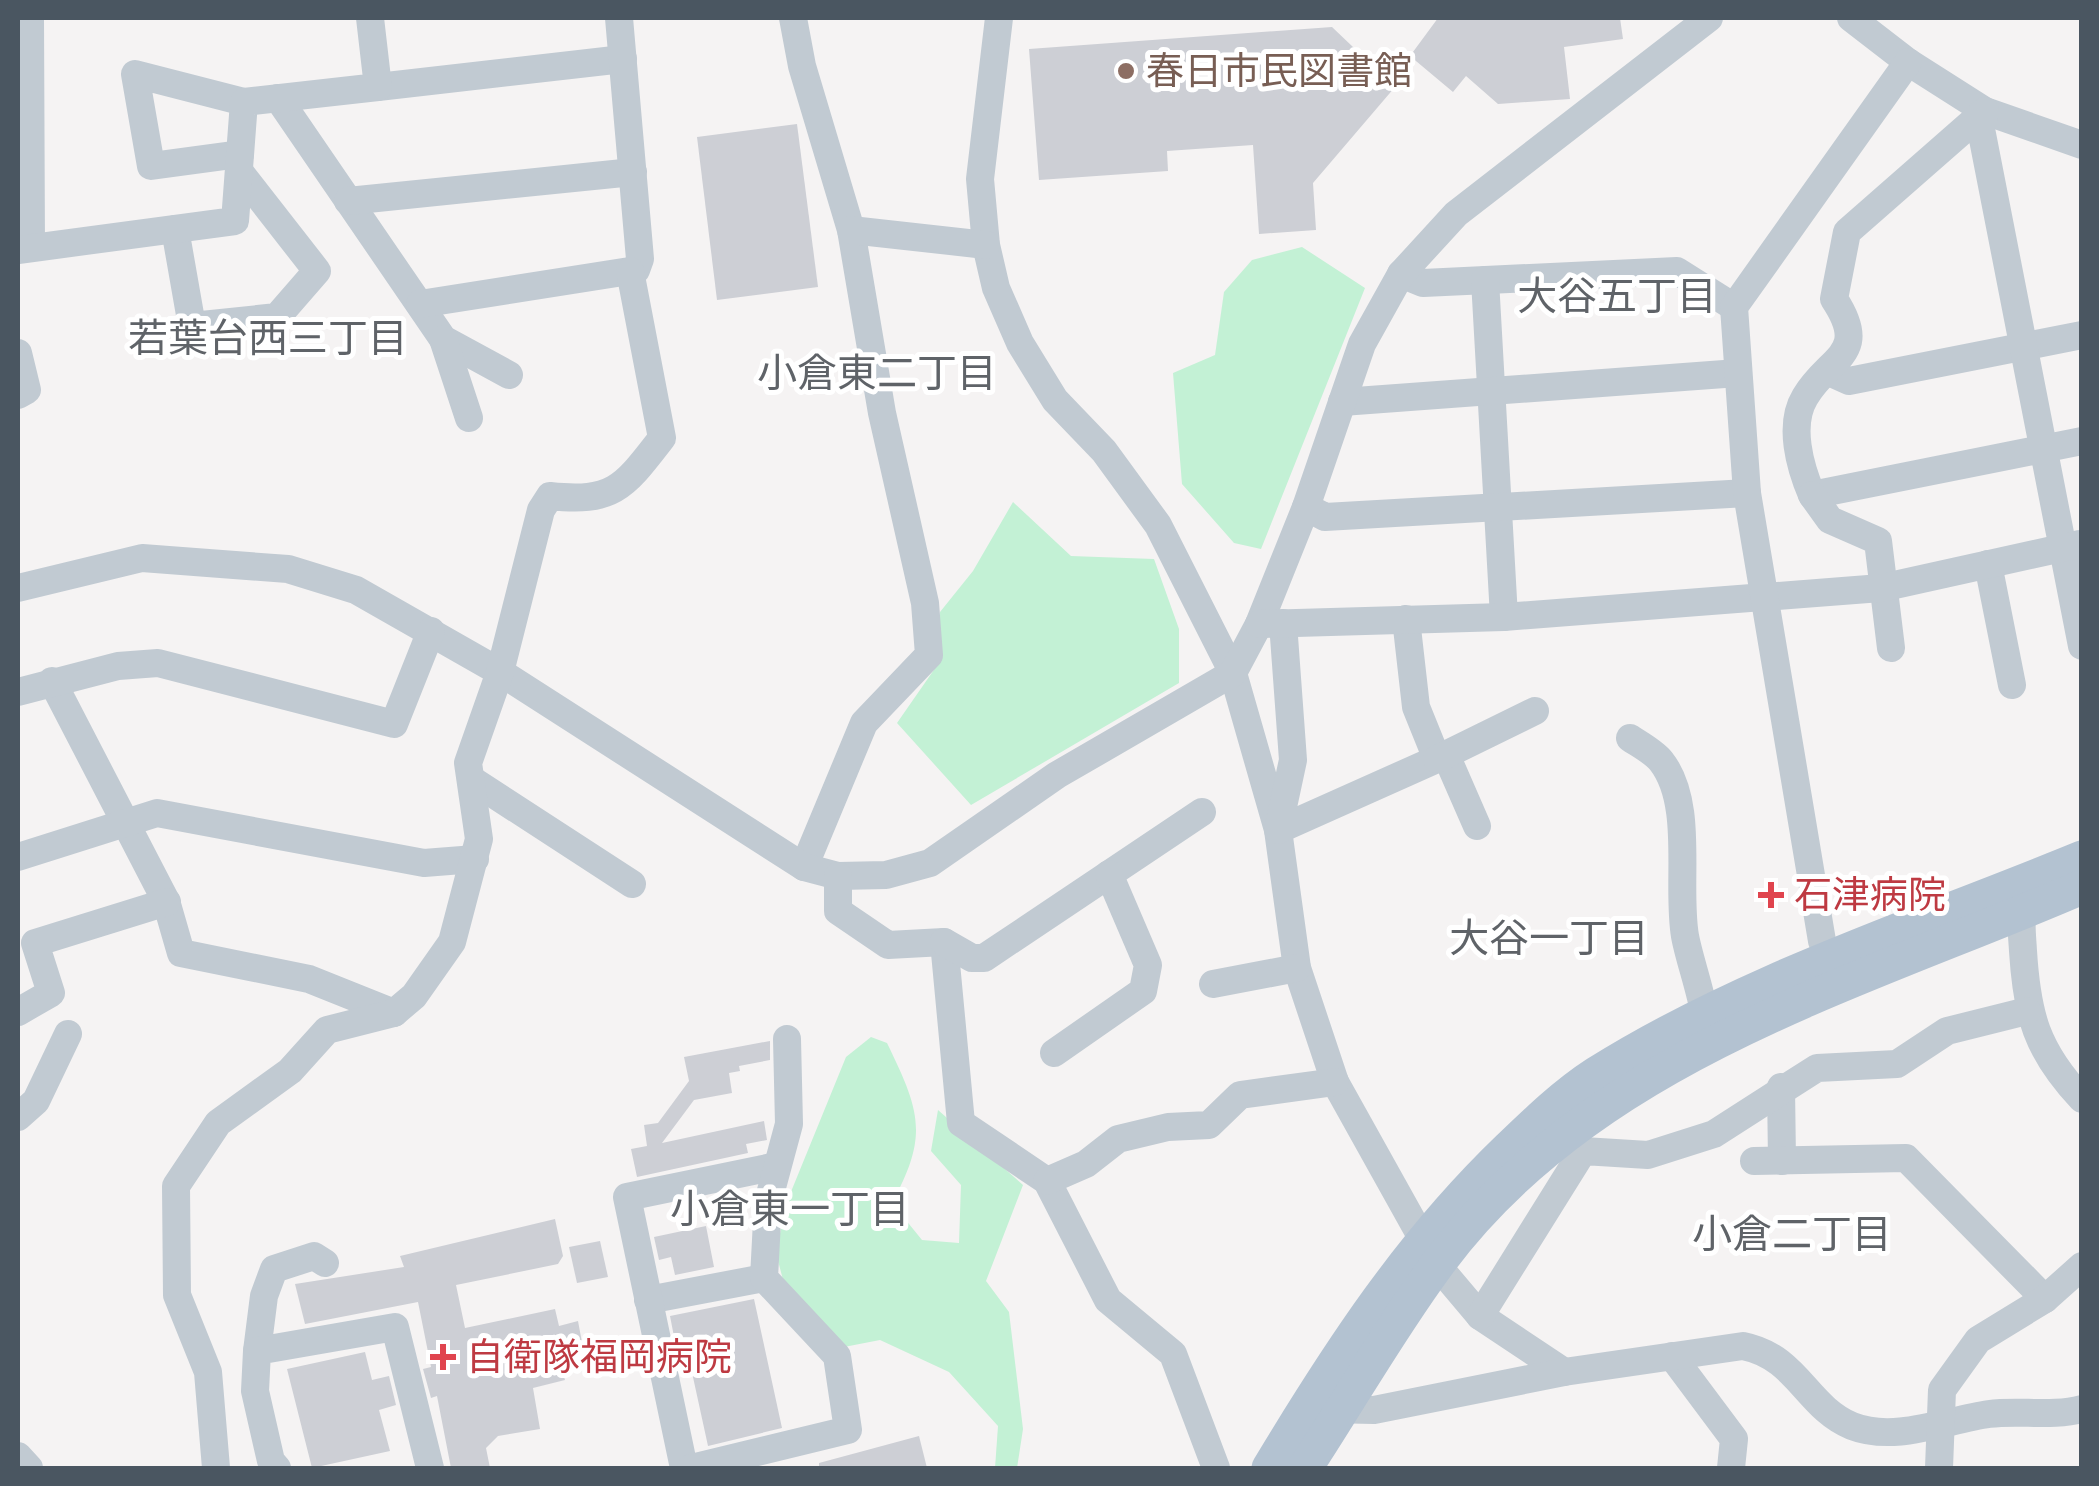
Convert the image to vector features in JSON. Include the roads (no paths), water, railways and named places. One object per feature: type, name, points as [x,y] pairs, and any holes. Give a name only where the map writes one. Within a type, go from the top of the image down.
[{"type":"main road","points":[[1268,1468],[1338,1352],[1429,1252],[1546,1150],[1608,1105],[1693,1054],[1767,1016],[2020,914],[2072,871]]},
{"type":"main road","points":[[1305,1468],[1346,1406],[1454,1201],[1530,1128],[1594,1076],[1706,1013],[1829,960],[2072,871]]},
{"type":"street","points":[[30,18],[24,249],[235,221],[244,102]]},
{"type":"street","points":[[370,18],[378,87]]},
{"type":"street","points":[[420,304],[636,270],[640,260],[619,18]]},
{"type":"street","points":[[793,18],[802,66],[851,230],[882,414],[925,604],[929,655],[864,723],[804,867]]},
{"type":"street","points":[[998,18],[980,180],[986,244],[996,288],[1020,343],[1056,400],[1140,496],[1179,558],[1233,673],[1278,830],[1296,968],[1335,1082],[1429,1252],[1480,1316],[1564,1372]]},
{"type":"street","points":[[18,588],[142,558],[288,569],[356,590],[431,632],[804,867],[838,876],[886,875],[930,863],[1057,775],[1233,673],[1271,624],[1362,344],[1402,274],[1456,214],[1709,18]]},
{"type":"street","points":[[1851,18],[1908,62],[1984,112],[2082,145]]},
{"type":"street","points":[[239,162],[152,166],[135,74],[244,102],[623,59]]},
{"type":"street","points":[[1816,996],[1828,978],[1829,960],[1822,940],[1747,493],[1734,307],[1908,62]]},
{"type":"street","points":[[278,98],[444,338],[469,418]]},
{"type":"street","points":[[1984,112],[1980,129],[2042,449],[2072,546],[2082,646]]},
{"type":"street","points":[[1891,648],[1878,541],[1830,520],[1812,495],[1795,428],[1805,397],[1829,372],[1849,342],[1850,323],[1834,300],[1847,232],[1984,112]]},
{"type":"street","points":[[176,229],[192,326],[277,317],[317,271],[239,162]]},
{"type":"street","points":[[348,201],[633,172]]},
{"type":"street","points":[[851,230],[986,244]]},
{"type":"street","points":[[216,1468],[208,1372],[177,1295],[176,1186],[218,1123],[290,1071],[327,1030],[394,1013],[414,996],[452,942],[478,839],[468,763],[500,672],[540,510],[550,496],[589,500],[624,487],[662,438],[630,271]]},
{"type":"street","points":[[1402,274],[1423,283],[1677,271],[1734,307]]},
{"type":"street","points":[[1485,280],[1504,617]]},
{"type":"street","points":[[1829,372],[1849,381],[2082,335]]},
{"type":"street","points":[[444,338],[509,375]]},
{"type":"street","points":[[18,352],[27,390],[18,396]]},
{"type":"street","points":[[1342,402],[1738,373]]},
{"type":"street","points":[[1812,495],[2082,441]]},
{"type":"street","points":[[1306,507],[1325,517],[1747,493]]},
{"type":"street","points":[[1271,624],[1504,617],[1881,588],[2072,546]]},
{"type":"street","points":[[1988,564],[2012,685]]},
{"type":"street","points":[[1406,620],[1416,707],[1477,826]]},
{"type":"street","points":[[1271,624],[1293,760],[1278,830]]},
{"type":"street","points":[[18,692],[52,681],[158,663],[394,724],[431,632]]},
{"type":"street","points":[[52,681],[167,902],[182,953],[309,979],[394,1013]]},
{"type":"street","points":[[1278,830],[1536,712]]},
{"type":"street","points":[[1630,738],[1661,761],[1680,808],[1684,930],[1696,991],[1706,1013],[1706,1032],[1693,1054]]},
{"type":"street","points":[[472,780],[632,884]]},
{"type":"street","points":[[838,876],[838,911],[888,945],[944,942],[972,958],[984,958],[1202,812]]},
{"type":"street","points":[[18,856],[157,813],[424,864],[475,860]]},
{"type":"street","points":[[1054,1053],[1143,991],[1148,964],[1109,874]]},
{"type":"street","points":[[18,1012],[51,993],[35,943],[167,902]]},
{"type":"street","points":[[1930,920],[2000,904],[2020,914],[2027,1011],[2044,1046],[2082,1099]]},
{"type":"street","points":[[944,942],[961,1123],[1047,1181],[1108,1300],[1173,1354],[1216,1468]]},
{"type":"street","points":[[1829,960],[1839,970],[1852,972],[1895,964]]},
{"type":"street","points":[[1214,984],[1296,968]]},
{"type":"street","points":[[1480,1316],[1583,1151],[1648,1155],[1714,1134],[1817,1068],[1897,1064],[1946,1031],[2027,1011]]},
{"type":"street","points":[[1706,1013],[1720,1022],[1767,1016]]},
{"type":"street","points":[[18,1117],[36,1101],[68,1034]]},
{"type":"street","points":[[778,1166],[627,1198],[688,1468],[848,1430],[838,1356],[764,1278],[768,1202],[778,1166],[789,1124],[787,1039]]},
{"type":"street","points":[[1047,1181],[1086,1164],[1118,1139],[1168,1127],[1209,1125],[1240,1096],[1335,1082]]},
{"type":"street","points":[[1781,1088],[1768,1161],[1906,1158],[2045,1299]]},
{"type":"street","points":[[278,1468],[271,1461],[255,1390],[264,1296],[274,1269],[314,1256],[325,1263]]},
{"type":"street","points":[[1939,1468],[1942,1390],[1978,1340],[2045,1299],[2082,1266]]},
{"type":"street","points":[[648,1300],[764,1278]]},
{"type":"street","points":[[257,1351],[395,1327],[430,1468]]},
{"type":"street","points":[[1287,1438],[1325,1409],[1346,1406],[1374,1410],[1564,1372],[1743,1346],[1766,1350],[1789,1366],[1823,1406],[1852,1426],[1884,1432],[1990,1414],[2082,1409]]},
{"type":"street","points":[[1672,1356],[1734,1438],[1731,1468]]},
{"type":"street","points":[[18,1456],[28,1468]]},
{"type":"place","name":"春日市民図書館","points":[[1126,71]]},
{"type":"place","name":"石津病院","points":[[1771,895]]},
{"type":"place","name":"自衛隊福岡病院","points":[[443,1357]]},
{"type":"district","name":"大谷五丁目","points":[[1617,296]]},
{"type":"district","name":"若葉台西三丁目","points":[[268,338]]},
{"type":"district","name":"小倉東二丁目","points":[[877,373]]},
{"type":"district","name":"大谷一丁目","points":[[1549,938]]},
{"type":"district","name":"小倉東一丁目","points":[[790,1209]]},
{"type":"district","name":"小倉二丁目","points":[[1792,1234]]}]
